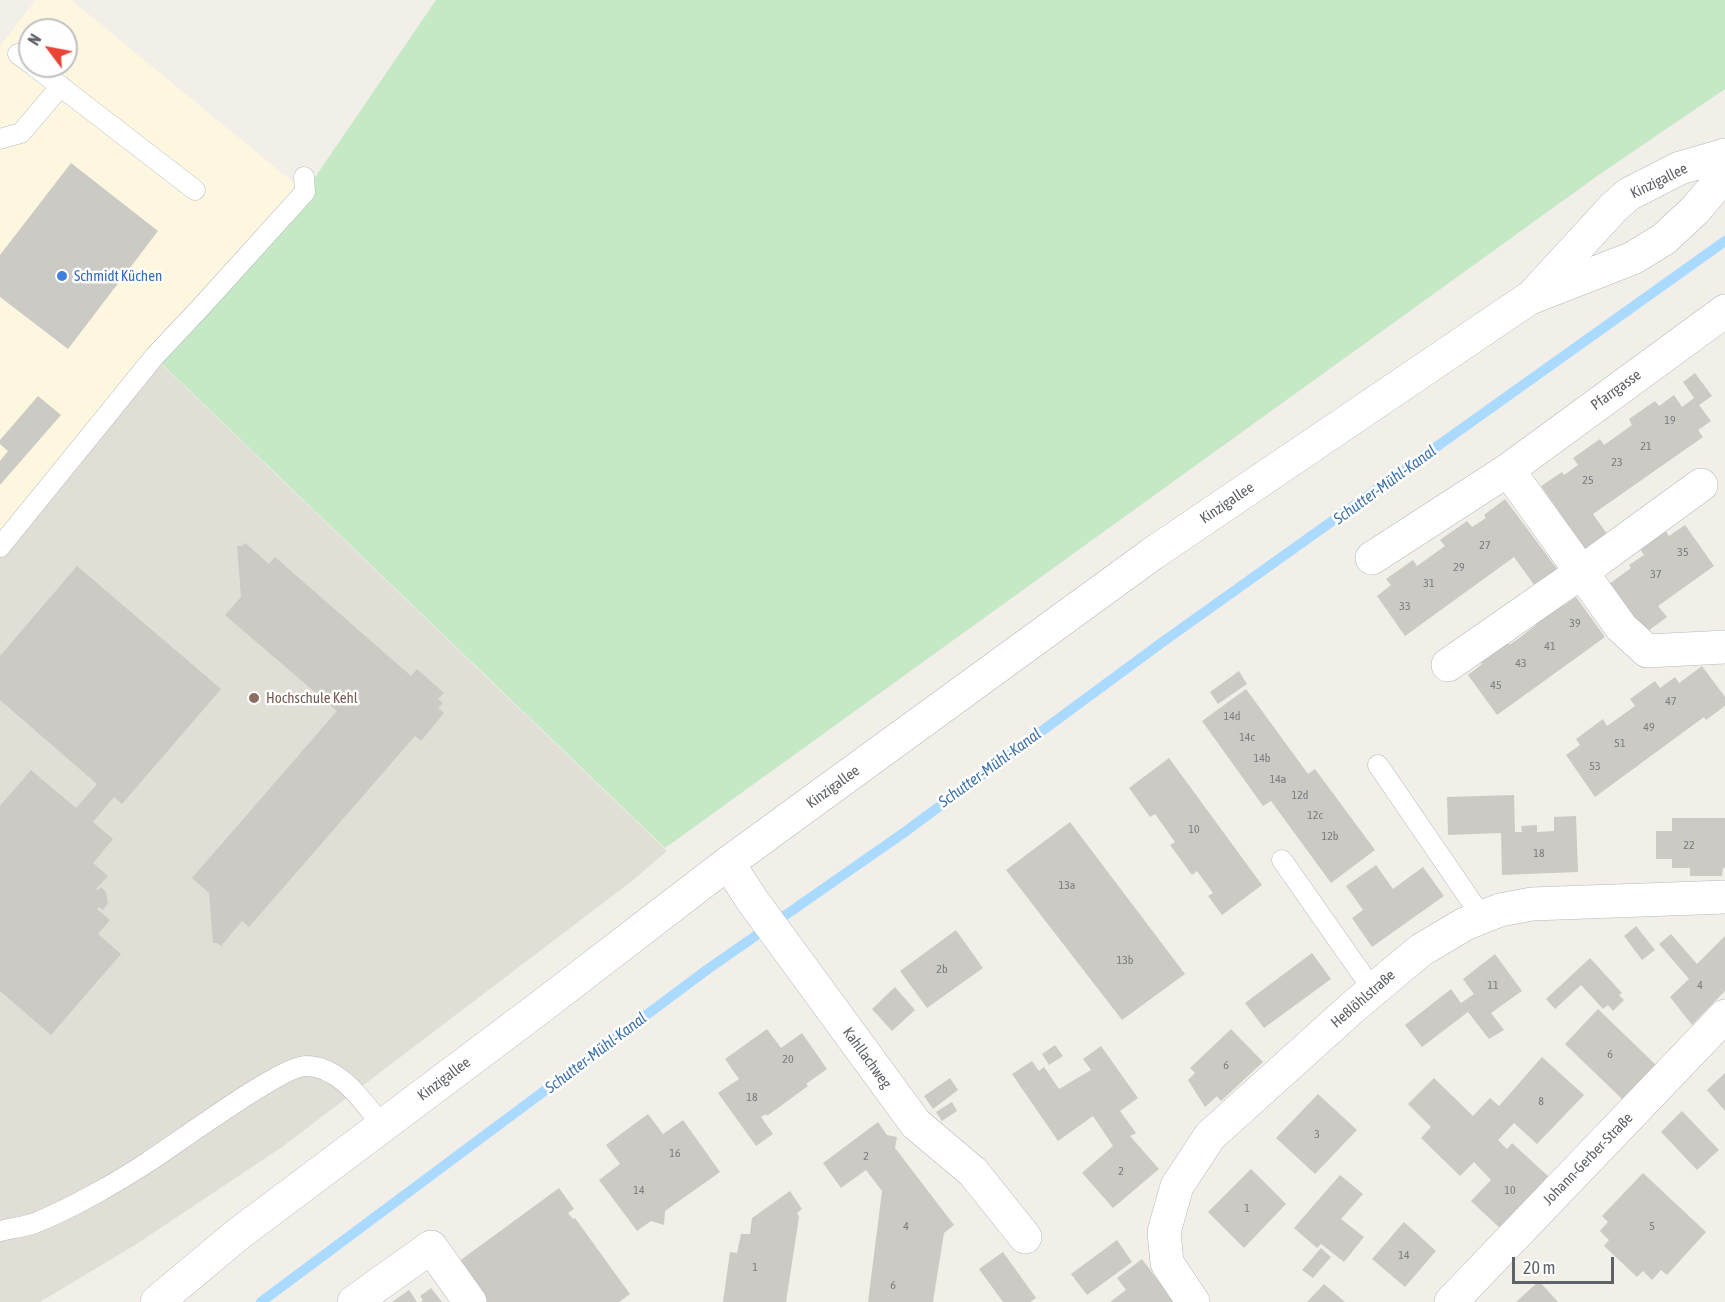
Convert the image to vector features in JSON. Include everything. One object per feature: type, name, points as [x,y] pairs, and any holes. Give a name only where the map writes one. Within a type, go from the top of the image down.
[{"type":"street","name":"Kinzigallee","points":[[157,1302],[237,1235],[728,863],[1152,554],[1528,299],[1629,194],[1680,168],[1725,155]]},
{"type":"street","name":"Kinzigallee","points":[[1528,299],[1633,258],[1664,239],[1695,210],[1725,175]]},
{"type":"street","name":"Pfarrgasse","points":[[1372,558],[1508,470],[1725,311]]},
{"type":"street","points":[[1508,470],[1621,627],[1647,651],[1725,647]]},
{"type":"street","points":[[1448,665],[1701,485]]},
{"type":"street","name":"Kahllachweg","points":[[728,863],[752,900],[916,1124],[973,1172],[1025,1237]]},
{"type":"street","name":"Heßlöhlstraße","points":[[1193,1302],[1167,1263],[1164,1232],[1178,1186],[1210,1136],[1373,990],[1421,951],[1465,924],[1500,910],[1532,904],[1725,897]]},
{"type":"street","name":"Johann-Gerber-Straße","points":[[1451,1302],[1725,1016]]},
{"type":"street","points":[[354,1302],[431,1247],[470,1302]]},
{"type":"lane","points":[[50,78],[195,190]]},
{"type":"lane","points":[[0,139],[21,133],[61,86]]},
{"type":"lane","points":[[0,547],[154,357],[304,192],[304,177]]},
{"type":"lane","points":[[1378,765],[1482,917]]},
{"type":"lane","points":[[1282,860],[1373,990]]},
{"type":"lane","points":[[0,1231],[34,1223],[76,1203],[146,1164],[279,1076],[304,1065],[323,1068],[337,1076],[382,1125]]},
{"type":"shaded area","points":[[36,0],[71,0],[305,192],[0,547],[0,46],[18,23],[18,78],[78,78],[78,18],[22,18]]},
{"type":"shaded area","name":"Hochschule Kehl","points":[[154,357],[667,851],[632,881],[282,1147],[135,1245],[40,1302],[0,1302],[0,547]]},
{"type":"green space","points":[[436,0],[1725,0],[1725,89],[1600,174],[665,848],[159,361],[305,192]]},
{"type":"building","name":"Schmidt Küchen","points":[[71,163],[158,231],[68,349],[0,297],[0,255]]},
{"type":"building","points":[[1695,373],[1712,396],[1699,405],[1711,421],[1698,430],[1703,437],[1593,514],[1607,534],[1586,550],[1541,486],[1562,472],[1564,475],[1578,465],[1573,458],[1600,439],[1604,445],[1632,425],[1629,419],[1655,401],[1659,406],[1674,395],[1682,407],[1694,398],[1683,382]]},
{"type":"building","points":[[38,396],[61,415],[0,485],[0,461],[8,451],[0,444],[0,440]]},
{"type":"building","points":[[1505,499],[1560,573],[1537,589],[1514,557],[1405,636],[1377,596],[1391,585],[1386,579],[1413,560],[1417,566],[1445,546],[1440,540],[1467,521],[1472,527],[1486,518],[1484,515]]},
{"type":"building","points":[[1685,525],[1714,566],[1658,606],[1667,617],[1644,634],[1609,584],[1631,568],[1629,565],[1644,555],[1639,548],[1665,530],[1669,536]]},
{"type":"building","points":[[245,543],[269,564],[275,557],[411,676],[417,669],[444,693],[438,699],[443,703],[438,708],[444,713],[421,741],[415,736],[249,927],[242,921],[221,946],[213,943],[209,893],[192,878],[337,711],[225,615],[241,597],[237,546]]},
{"type":"building","points":[[77,566],[221,689],[122,804],[114,797],[93,822],[113,839],[93,863],[108,876],[96,889],[101,887],[106,892],[108,903],[103,910],[99,907],[97,909],[110,920],[98,934],[121,954],[51,1035],[0,991],[0,806],[31,770],[76,808],[97,784],[0,700],[0,656]]},
{"type":"building","points":[[1576,597],[1605,637],[1497,715],[1468,675],[1482,664],[1478,658],[1505,639],[1509,645],[1522,636],[1536,625],[1532,619],[1559,600],[1563,606]]},
{"type":"building","points":[[1702,666],[1725,697],[1725,706],[1706,720],[1704,717],[1595,797],[1566,755],[1580,745],[1576,739],[1603,719],[1607,726],[1635,706],[1630,699],[1655,681],[1660,688],[1675,677],[1679,683]]},
{"type":"building","points":[[1239,671],[1247,684],[1218,704],[1210,692]]},
{"type":"building","points":[[1246,689],[1308,774],[1315,769],[1375,850],[1331,883],[1271,801],[1263,806],[1202,721]]},
{"type":"building","points":[[1169,758],[1262,885],[1222,915],[1208,896],[1213,893],[1197,871],[1192,875],[1170,845],[1175,842],[1155,814],[1150,817],[1129,788]]},
{"type":"building","points":[[1514,795],[1515,832],[1522,832],[1521,826],[1537,825],[1537,832],[1554,831],[1554,817],[1576,816],[1578,872],[1502,875],[1501,833],[1448,835],[1447,797]]},
{"type":"building","points":[[1672,818],[1725,818],[1725,868],[1723,868],[1722,876],[1690,876],[1690,868],[1672,868],[1672,859],[1656,859],[1656,831],[1672,831]]},
{"type":"building","points":[[1070,822],[1185,974],[1122,1020],[1006,870]]},
{"type":"building","points":[[1376,865],[1393,889],[1423,867],[1444,896],[1372,947],[1352,918],[1363,910],[1346,886]]},
{"type":"building","points":[[1636,926],[1655,950],[1642,960],[1624,936]]},
{"type":"building","points":[[956,930],[983,968],[927,1008],[900,971]]},
{"type":"building","points":[[1671,934],[1697,964],[1725,936],[1725,991],[1692,1025],[1670,997],[1689,979],[1659,944]]},
{"type":"building","points":[[1312,953],[1331,979],[1264,1028],[1245,1003]]},
{"type":"building","points":[[1495,954],[1522,991],[1491,1013],[1504,1030],[1489,1039],[1468,1012],[1422,1047],[1405,1025],[1451,989],[1461,1003],[1474,994],[1463,979]]},
{"type":"building","points":[[1590,958],[1622,993],[1619,995],[1624,1000],[1613,1011],[1608,1005],[1603,1009],[1581,985],[1555,1009],[1546,999]]},
{"type":"building","points":[[895,987],[915,1010],[892,1031],[872,1009]]},
{"type":"building","points":[[1598,1009],[1656,1065],[1622,1099],[1565,1044]]},
{"type":"building","points":[[767,1029],[781,1048],[802,1033],[827,1069],[767,1116],[766,1114],[761,1117],[773,1134],[756,1146],[718,1093],[739,1079],[725,1059]]},
{"type":"building","points":[[1231,1029],[1263,1062],[1221,1101],[1217,1096],[1205,1107],[1188,1080],[1195,1073],[1190,1068]]},
{"type":"building","points":[[1055,1045],[1063,1056],[1049,1065],[1042,1054]]},
{"type":"building","points":[[1101,1046],[1138,1098],[1120,1111],[1136,1133],[1130,1136],[1159,1169],[1113,1208],[1082,1173],[1113,1146],[1093,1116],[1058,1141],[1012,1074],[1032,1061],[1039,1071],[1044,1067],[1059,1089],[1091,1070],[1083,1059]]},
{"type":"building","points":[[1542,1057],[1584,1095],[1537,1144],[1514,1123],[1498,1140],[1507,1149],[1512,1143],[1550,1178],[1502,1230],[1471,1201],[1491,1180],[1474,1162],[1460,1176],[1421,1138],[1431,1127],[1408,1104],[1434,1078],[1473,1116],[1490,1098],[1499,1106]]},
{"type":"building","points":[[1725,1073],[1725,1111],[1707,1090]]},
{"type":"building","points":[[950,1078],[958,1090],[933,1109],[924,1096]]},
{"type":"building","points":[[1318,1094],[1357,1130],[1315,1174],[1276,1138]]},
{"type":"building","points":[[952,1102],[957,1111],[942,1121],[936,1112]]},
{"type":"building","points":[[1682,1111],[1719,1150],[1697,1170],[1661,1132]]},
{"type":"building","points":[[648,1114],[663,1134],[683,1120],[720,1172],[665,1211],[664,1225],[651,1221],[637,1231],[599,1180],[620,1164],[606,1145]]},
{"type":"building","points":[[878,1122],[887,1135],[897,1137],[895,1148],[954,1225],[944,1233],[933,1302],[868,1302],[882,1191],[866,1170],[841,1188],[823,1163]]},
{"type":"building","points":[[1251,1169],[1286,1204],[1244,1248],[1208,1212]]},
{"type":"building","points":[[1643,1173],[1706,1232],[1667,1275],[1661,1270],[1652,1280],[1643,1271],[1637,1277],[1604,1246],[1609,1240],[1600,1231],[1608,1222],[1602,1216]]},
{"type":"building","points":[[1340,1175],[1363,1194],[1341,1219],[1364,1237],[1344,1262],[1321,1244],[1317,1248],[1294,1228]]},
{"type":"building","points":[[559,1188],[574,1209],[568,1213],[573,1219],[575,1218],[630,1294],[619,1302],[487,1302],[458,1262]]},
{"type":"building","points":[[790,1191],[802,1209],[797,1213],[799,1217],[786,1302],[723,1302],[730,1252],[737,1253],[741,1234],[750,1234],[752,1218]]},
{"type":"building","points":[[1404,1222],[1436,1251],[1405,1287],[1372,1259]]},
{"type":"building","points":[[1117,1240],[1132,1262],[1087,1295],[1071,1274]]},
{"type":"building","points":[[1321,1248],[1331,1257],[1313,1278],[1302,1270]]},
{"type":"building","points":[[1003,1252],[1036,1298],[1030,1302],[1003,1302],[979,1269]]},
{"type":"building","points":[[1142,1259],[1174,1302],[1110,1302],[1126,1290],[1117,1278]]},
{"type":"building","points":[[1539,1281],[1558,1302],[1516,1302]]},
{"type":"building","points":[[1324,1284],[1345,1302],[1307,1302]]},
{"type":"building","points":[[431,1288],[442,1302],[421,1302],[423,1300],[420,1296]]},
{"type":"building","points":[[409,1290],[417,1302],[392,1302]]},
{"type":"waterway","name":"Schutter-Mühl-Kanal","points":[[261,1302],[708,969],[902,834],[1164,641],[1725,241]]},
{"type":"place","name":"Schmidt Küchen","points":[[62,276]]},
{"type":"place","name":"Hochschule Kehl","points":[[254,698]]}]
